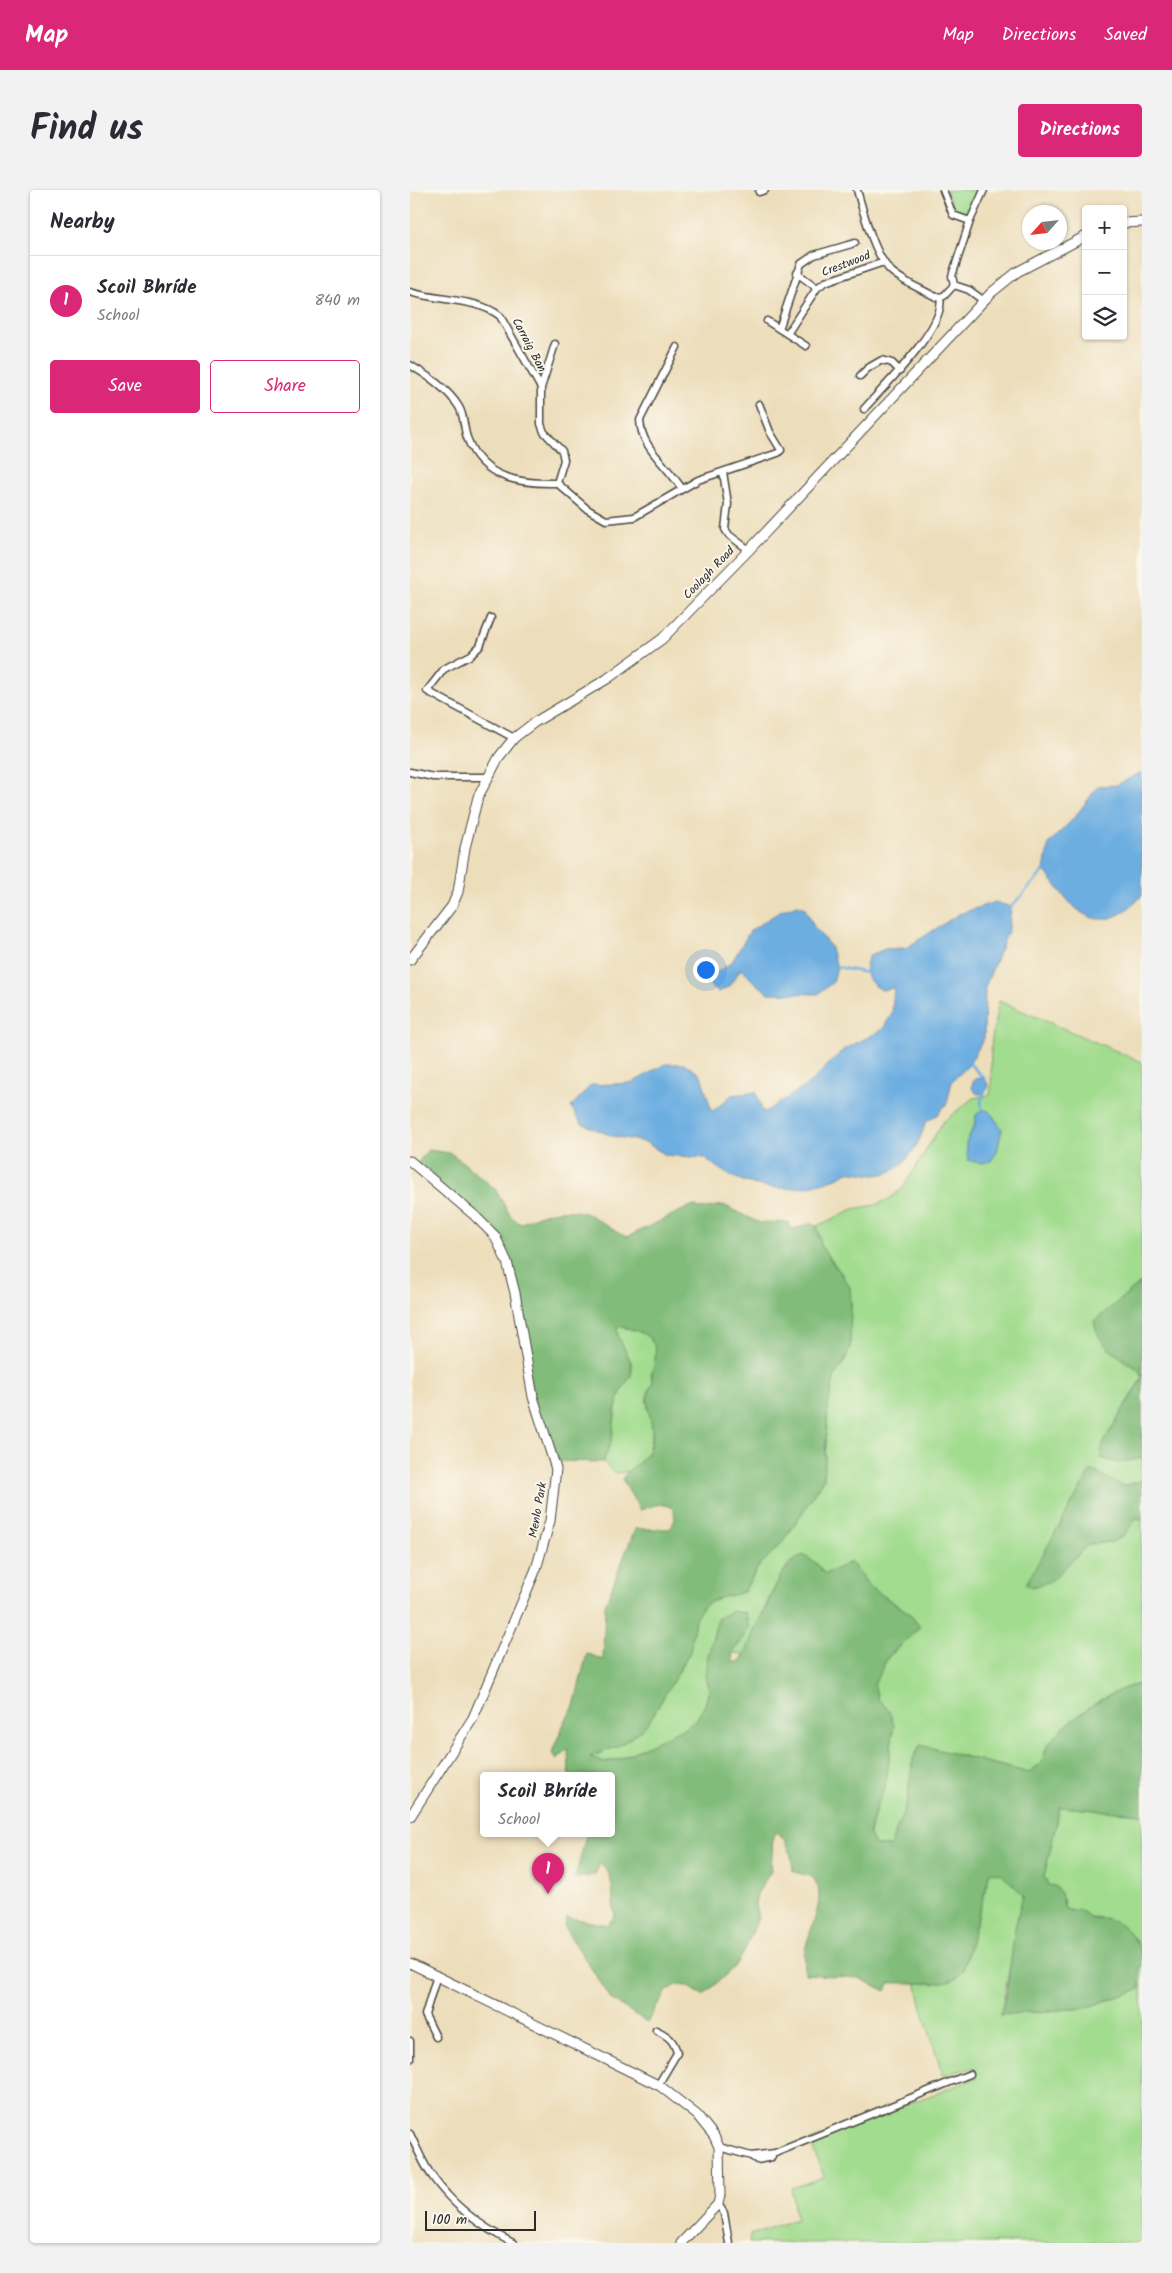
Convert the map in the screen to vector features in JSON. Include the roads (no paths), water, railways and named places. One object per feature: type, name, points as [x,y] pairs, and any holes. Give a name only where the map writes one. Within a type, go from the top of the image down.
[{"type":"street","name":"Crestwood","points":[[857,190],[871,232],[884,262],[891,271],[907,282],[940,298]]},
{"type":"street","points":[[943,190],[953,215],[970,222]]},
{"type":"street","points":[[954,285],[952,276],[970,222],[984,190]]},
{"type":"street","points":[[1127,224],[1142,222]]},
{"type":"street","name":"Coolagh Road","points":[[410,960],[452,906],[458,892],[470,824],[487,777],[514,738],[534,722],[642,655],[662,640],[750,550],[984,301],[1017,272],[1082,238]]},
{"type":"street","name":"Crestwood","points":[[780,329],[801,264],[814,255],[855,243]]},
{"type":"street","name":"Crestwood","points":[[787,334],[817,288],[836,278],[884,262]]},
{"type":"street","name":"Crestwood","points":[[797,273],[817,288]]},
{"type":"street","points":[[864,409],[900,370],[933,326],[941,306],[940,298],[954,285]]},
{"type":"street","points":[[954,285],[969,290],[984,301]]},
{"type":"street","name":"Carraig Ban","points":[[410,292],[492,309],[500,316],[541,388]]},
{"type":"street","points":[[767,322],[806,346]]},
{"type":"street","name":"Carraig Ban","points":[[555,344],[541,388],[541,424],[544,432],[562,451],[564,460],[557,483]]},
{"type":"street","points":[[677,347],[640,420],[640,432],[648,448],[674,474],[682,489]]},
{"type":"street","points":[[860,376],[868,368],[882,360],[892,363],[900,370]]},
{"type":"street","points":[[410,365],[452,397],[461,410],[472,450],[491,469],[519,482],[557,483],[587,509],[606,520],[634,517],[698,480],[778,453],[781,450],[770,432],[759,404]]},
{"type":"street","points":[[723,472],[728,504],[725,529],[729,535],[750,550]]},
{"type":"street","points":[[491,618],[480,646],[471,655],[444,670],[427,691],[489,727],[514,738]]},
{"type":"street","points":[[410,772],[433,777],[487,777]]},
{"type":"street","name":"Menlo Park","points":[[410,1160],[474,1215],[495,1236],[503,1253],[515,1294],[534,1398],[556,1469],[550,1522],[533,1577],[473,1718],[410,1817]]},
{"type":"street","points":[[410,1963],[658,2085],[696,2115],[714,2136],[718,2147],[720,2195],[718,2204],[681,2243]]},
{"type":"street","points":[[436,2037],[424,2015],[437,1975]]},
{"type":"street","points":[[656,2030],[669,2037],[675,2044],[677,2053],[658,2085]]},
{"type":"street","points":[[410,2041],[410,2059]]},
{"type":"street","points":[[718,2147],[751,2156],[775,2153],[970,2074]]},
{"type":"street","points":[[410,2134],[431,2176],[469,2217],[513,2243]]},
{"type":"street","points":[[718,2204],[724,2213],[729,2243]]},
{"type":"water","points":[[1142,772],[1142,896],[1120,914],[1108,919],[1096,919],[1076,908],[1044,870],[1049,843],[1075,817],[1098,786],[1117,785]]},
{"type":"water","points":[[995,902],[1011,907],[1009,928],[985,987],[984,1038],[969,1065],[952,1081],[947,1103],[938,1114],[925,1123],[914,1150],[901,1165],[893,1170],[875,1175],[848,1172],[831,1180],[805,1187],[765,1187],[727,1174],[706,1158],[666,1155],[645,1142],[612,1136],[581,1123],[571,1107],[591,1085],[632,1083],[665,1064],[685,1064],[701,1075],[712,1112],[732,1095],[756,1092],[763,1113],[809,1084],[843,1050],[882,1030],[892,1014],[894,988],[882,990],[869,979],[866,966],[870,955],[885,949],[906,948],[959,914]]},
{"type":"water","points":[[798,905],[805,908],[814,927],[830,946],[837,967],[833,982],[818,994],[769,993],[741,969],[729,986],[719,992],[711,987],[709,978],[732,962],[750,931],[782,910]]},
{"type":"water","points":[[980,1078],[988,1086],[980,1094],[972,1086]]},
{"type":"water","points":[[982,1109],[990,1112],[1002,1129],[997,1151],[991,1161],[980,1163],[968,1160],[966,1143],[975,1124],[976,1115]]},
{"type":"waterway","points":[[1009,909],[1046,869]]},
{"type":"waterway","points":[[837,967],[867,973]]},
{"type":"waterway","points":[[969,1063],[985,1081]]},
{"type":"waterway","points":[[982,1109],[981,1101],[986,1089]]},
{"type":"place","name":"Scoil Bhríde","points":[[548,1894]]}]
